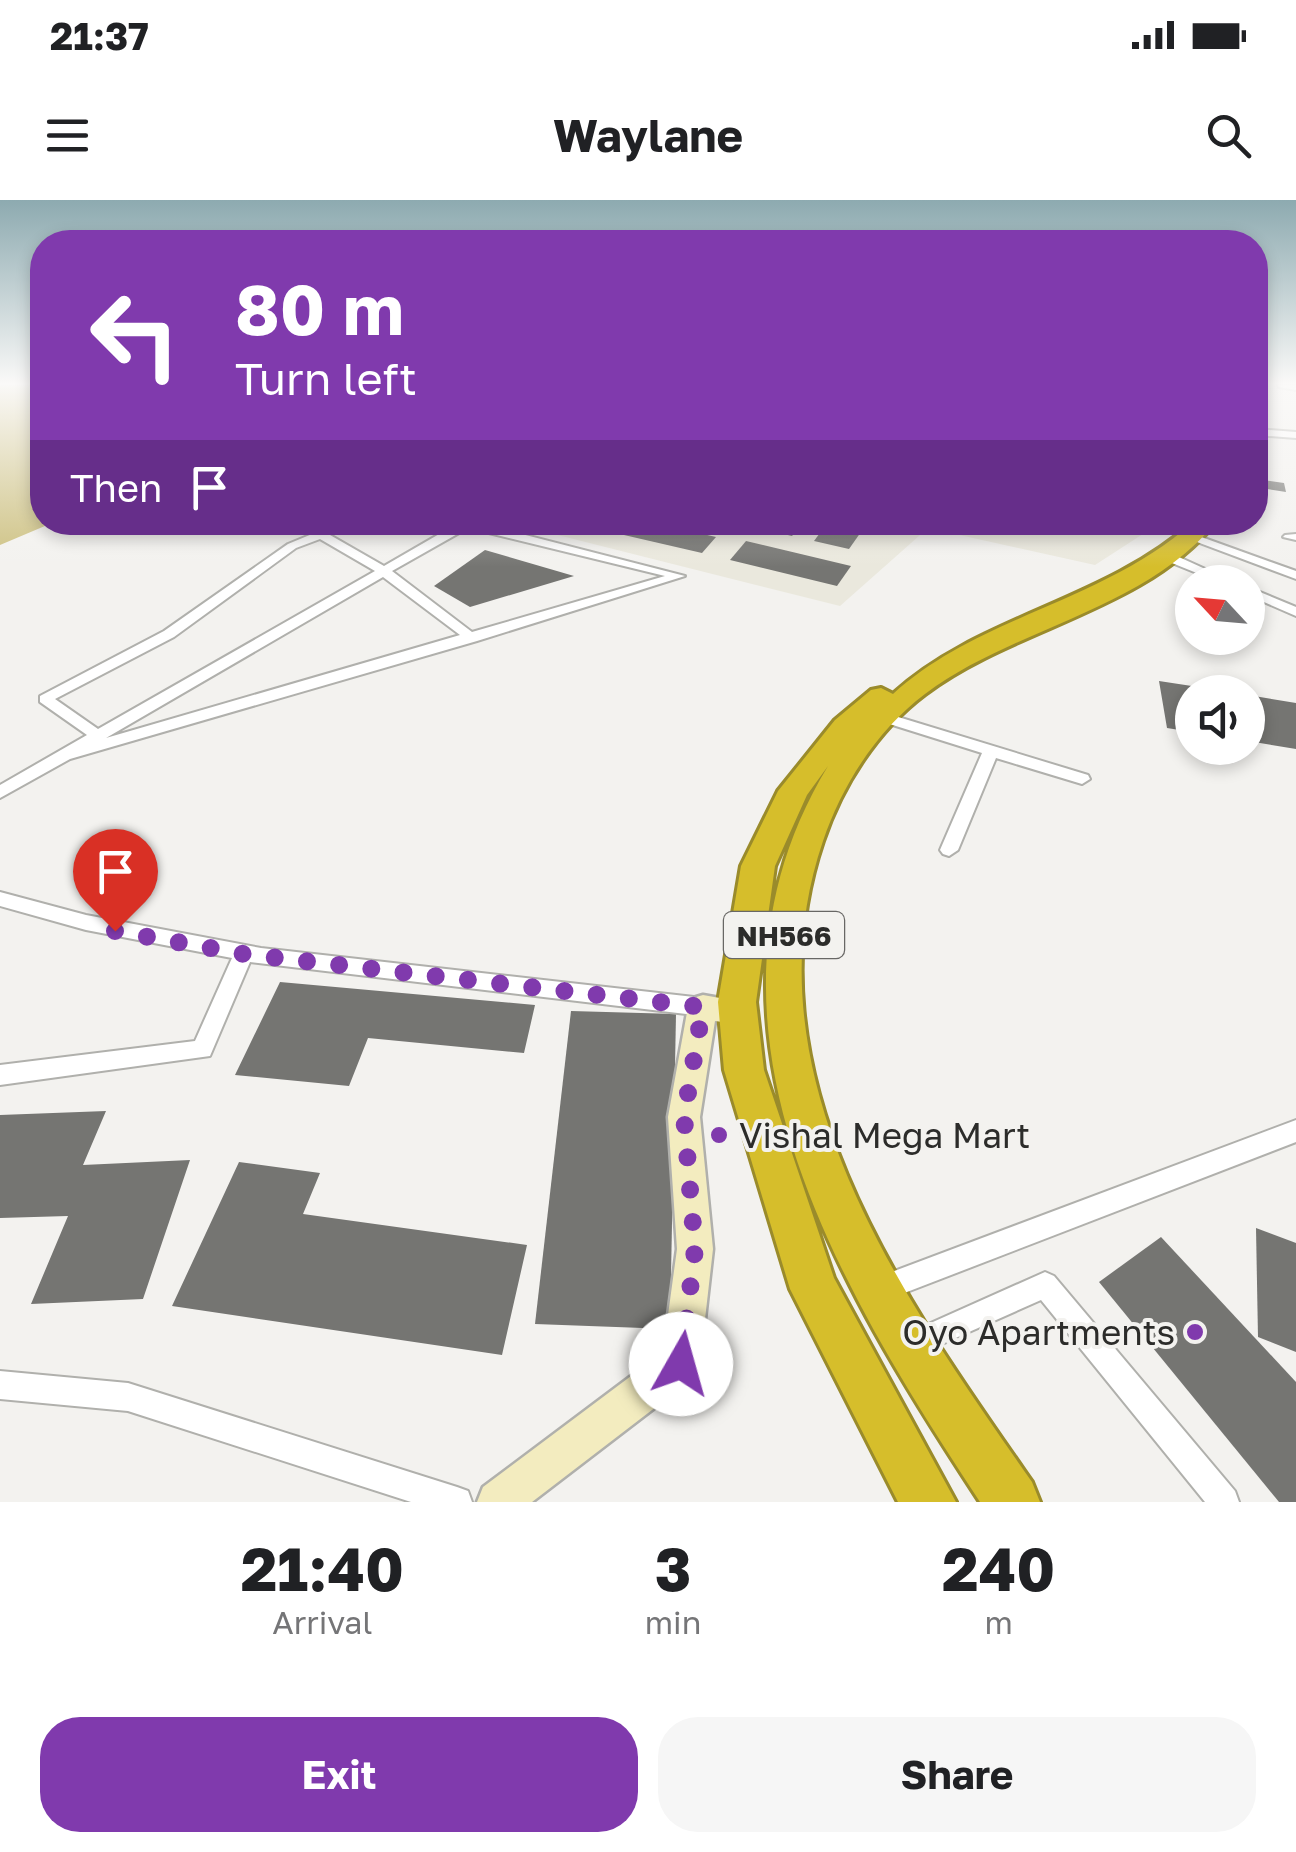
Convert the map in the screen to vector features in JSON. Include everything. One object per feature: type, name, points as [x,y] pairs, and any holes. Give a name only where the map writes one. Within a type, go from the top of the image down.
[{"type":"highway","name":"NH566","points":[[1012,1502],[876,1291],[820,1159],[794,1080],[784,1002],[782,944],[808,829],[843,766],[885,718],[939,672],[1185,535]]},
{"type":"highway","name":"NH566","points":[[928,1502],[814,1289],[721,1009],[758,866],[793,792],[845,726],[907,674],[1185,535]]},
{"type":"street","points":[[98,735],[45,700],[170,634],[292,546],[315,535]]},
{"type":"street","points":[[322,535],[385,572],[472,638]]},
{"type":"street","points":[[0,792],[448,535]]},
{"type":"street","points":[[61,756],[680,576],[516,535]]},
{"type":"street","points":[[1188,535],[1213,565]]},
{"type":"street","points":[[1190,535],[1296,575]]},
{"type":"street","points":[[1265,598],[1296,612]]},
{"type":"street","points":[[885,718],[1082,779]]},
{"type":"street","points":[[950,850],[991,751]]},
{"type":"street","points":[[0,899],[83,925],[244,954],[721,1009],[684,1116],[695,1249],[681,1364],[498,1502]]},
{"type":"street","points":[[0,1075],[202,1049],[244,954]]},
{"type":"street","points":[[876,1291],[1296,1132]]},
{"type":"street","points":[[910,1346],[1044,1285],[1224,1502]]},
{"type":"street","points":[[0,1385],[128,1397],[457,1502]]},
{"type":"shaded area","points":[[0,446],[30,446],[30,532],[0,545]]},
{"type":"shaded area","points":[[558,535],[920,535],[840,606]]},
{"type":"shaded area","points":[[960,535],[1141,535],[1095,565]]},
{"type":"building","points":[[1268,481],[1284,483],[1286,492],[1268,489]]},
{"type":"building","points":[[624,535],[716,537],[702,553]]},
{"type":"building","points":[[818,535],[859,535],[849,549],[814,541]]},
{"type":"building","points":[[746,541],[851,566],[837,586],[730,560]]},
{"type":"building","points":[[485,550],[574,576],[470,607],[434,586]]},
{"type":"building","points":[[1159,681],[1175,683],[1175,729],[1167,728]]},
{"type":"building","points":[[1265,698],[1296,703],[1296,749],[1265,744]]},
{"type":"building","points":[[280,982],[535,1005],[524,1053],[368,1038],[349,1086],[235,1075]]},
{"type":"building","points":[[571,1011],[676,1014],[670,1329],[535,1324]]},
{"type":"building","points":[[106,1111],[83,1165],[190,1160],[143,1299],[31,1304],[68,1216],[0,1218],[0,1115]]},
{"type":"building","points":[[239,1162],[320,1173],[303,1214],[527,1245],[502,1355],[172,1306]]},
{"type":"building","points":[[1256,1228],[1296,1243],[1296,1352],[1258,1337]]},
{"type":"building","name":"Oyo Apartments","points":[[1161,1237],[1296,1382],[1296,1502],[1279,1502],[1099,1282]]},
{"type":"place","name":"Vishal Mega Mart","points":[[719,1135]]},
{"type":"place","name":"Oyo Apartments","points":[[1195,1332]]},
{"type":"route","points":[[115,931],[244,954],[703,1007],[684,1116],[695,1249],[681,1364]]}]
